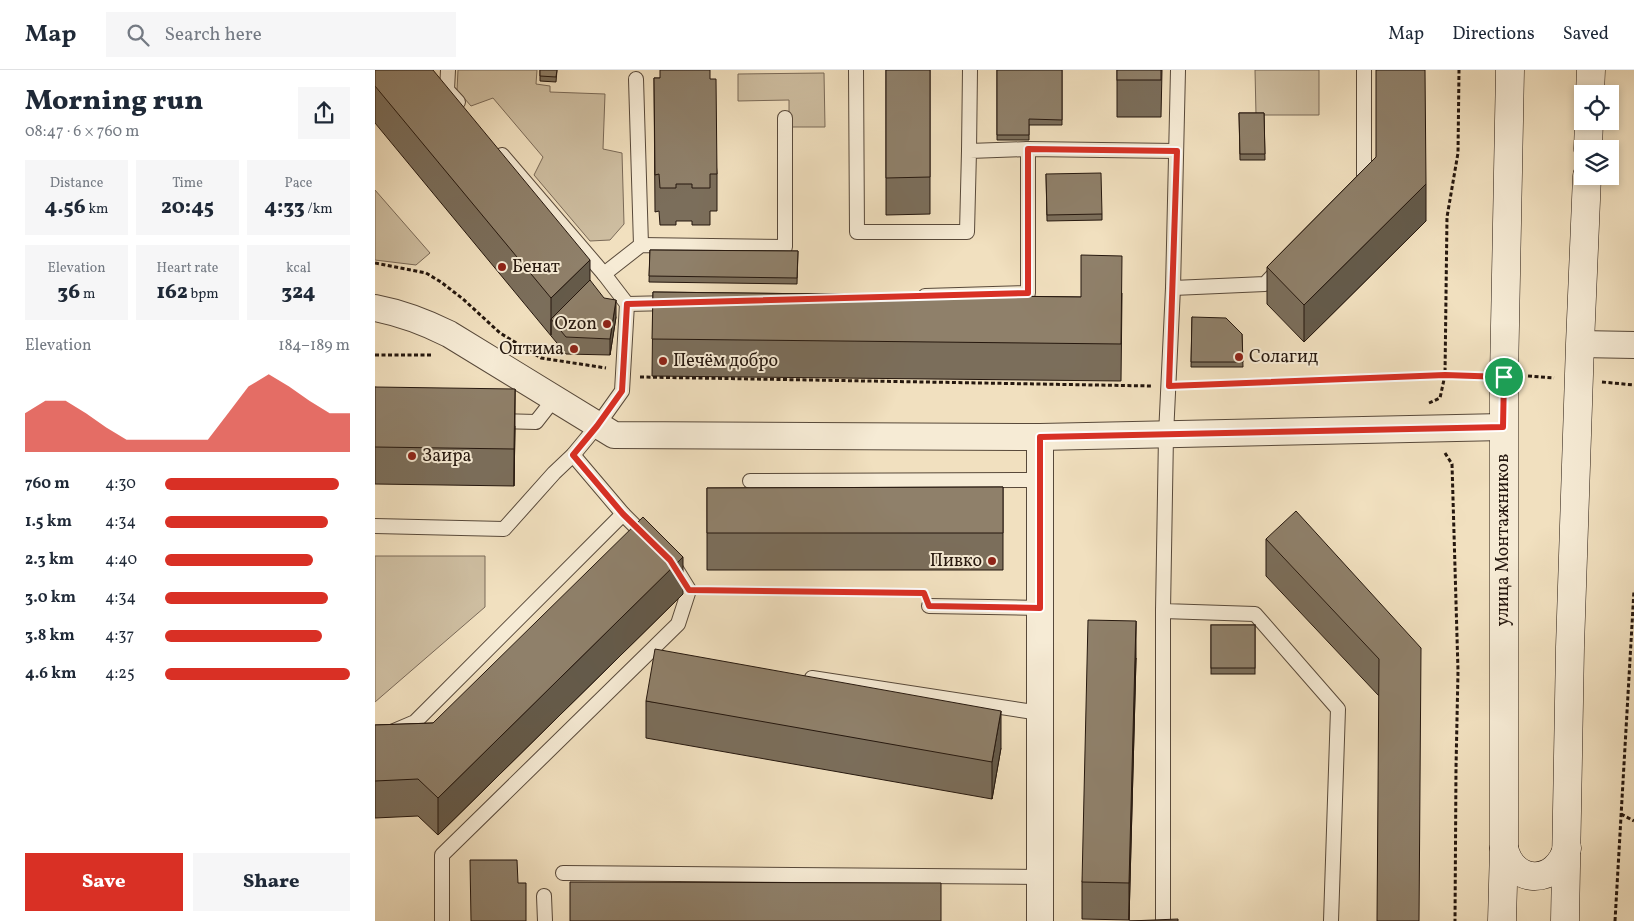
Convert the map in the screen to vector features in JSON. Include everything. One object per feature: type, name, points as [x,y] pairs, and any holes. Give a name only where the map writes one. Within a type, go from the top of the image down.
[{"type":"main road","name":"улица Монтажников","points":[[1502,921],[1504,848],[1503,427],[1510,70]]},
{"type":"main road","points":[[1590,85],[1591,70]]},
{"type":"main road","points":[[1565,921],[1579,344],[1587,185]]},
{"type":"main road","points":[[1504,848],[1510,864],[1517,870],[1533,876],[1552,872],[1559,866],[1567,848]]},
{"type":"street","points":[[375,308],[407,316],[449,334],[614,435],[1040,437],[1503,427]]},
{"type":"street","points":[[1579,344],[1634,344]]},
{"type":"street","points":[[1039,921],[1040,437]]},
{"type":"lane","points":[[448,70],[447,90],[466,112]]},
{"type":"lane","points":[[856,70],[857,232],[967,232],[970,70]]},
{"type":"lane","points":[[1163,921],[1163,611],[1166,435],[1173,288],[1178,70]]},
{"type":"lane","points":[[1351,194],[1364,180],[1364,70]]},
{"type":"lane","points":[[635,79],[641,245]]},
{"type":"lane","points":[[604,274],[641,245],[785,247],[785,118]]},
{"type":"lane","points":[[375,526],[504,529],[553,473],[573,455],[622,391],[627,304],[604,274],[491,142]]},
{"type":"lane","points":[[969,151],[1028,149],[1177,151]]},
{"type":"lane","points":[[911,296],[1028,293],[1028,149]]},
{"type":"lane","points":[[1173,288],[1265,284],[1292,256]]},
{"type":"lane","points":[[627,304],[686,302]]},
{"type":"lane","points":[[479,421],[536,422],[554,399]]},
{"type":"lane","points":[[442,921],[442,855],[679,624],[689,590],[670,560],[623,514],[573,455]]},
{"type":"lane","points":[[750,481],[1040,480]]},
{"type":"lane","points":[[375,739],[415,722],[623,514]]},
{"type":"lane","points":[[929,606],[1040,608]]},
{"type":"lane","points":[[1163,611],[1255,614],[1338,709],[1331,921]]},
{"type":"lane","points":[[799,676],[1040,712]]},
{"type":"lane","points":[[563,873],[1040,877]]},
{"type":"lane","points":[[544,896],[545,921]]},
{"type":"path","points":[[1455,921],[1459,671],[1452,464],[1443,448],[1428,444],[1429,403],[1440,398],[1445,375],[1447,217],[1458,153],[1459,70]]},
{"type":"path","points":[[375,264],[426,273],[463,299],[500,333],[541,358],[618,370],[634,377],[1169,386],[1445,375],[1537,376],[1634,385]]},
{"type":"path","points":[[375,354],[439,355]]},
{"type":"path","points":[[689,590],[924,593],[929,606]]},
{"type":"path","points":[[1615,921],[1634,590]]},
{"type":"path","points":[[1621,814],[1634,821]]},
{"type":"shaded area","points":[[458,70],[537,70],[536,84],[550,86],[550,92],[605,94],[603,149],[622,153],[624,224],[610,240],[590,241],[534,175],[543,157],[493,98],[471,106],[457,90]]},
{"type":"shaded area","points":[[1255,70],[1319,70],[1319,115],[1256,115]]},
{"type":"shaded area","points":[[824,73],[825,127],[789,127],[789,100],[738,101],[738,74]]},
{"type":"shaded area","points":[[375,190],[430,253],[416,265],[375,260]]},
{"type":"shaded area","points":[[375,556],[485,556],[485,607],[375,702]]},
{"type":"building","points":[[375,70],[433,70],[590,260],[551,298],[375,86]]},
{"type":"building","points":[[540,70],[557,70],[556,77],[540,76]]},
{"type":"building","points":[[660,70],[710,70],[710,79],[716,79],[717,174],[710,174],[710,188],[692,188],[692,184],[676,184],[676,188],[660,188],[659,174],[655,175],[654,78],[660,78]]},
{"type":"building","points":[[886,70],[930,70],[930,177],[886,178]]},
{"type":"building","points":[[997,70],[1062,70],[1062,120],[1029,119],[1029,135],[997,135]]},
{"type":"building","points":[[1117,70],[1161,70],[1161,80],[1117,80]]},
{"type":"building","points":[[1376,70],[1425,70],[1426,184],[1304,305],[1267,267],[1376,157]]},
{"type":"building","points":[[1239,113],[1264,113],[1265,154],[1240,154]]},
{"type":"building","points":[[1101,173],[1102,214],[1047,215],[1046,174]]},
{"type":"building","points":[[650,250],[798,251],[797,278],[649,276]]},
{"type":"building","points":[[1081,255],[1122,256],[1121,344],[652,339],[653,292],[1081,297]]},
{"type":"building","points":[[590,280],[604,298],[616,300],[610,339],[566,337],[551,319]]},
{"type":"building","points":[[1192,317],[1226,318],[1242,334],[1243,362],[1191,362]]},
{"type":"building","points":[[375,387],[515,389],[514,449],[375,447]]},
{"type":"building","points":[[1003,487],[1003,533],[707,533],[707,488]]},
{"type":"building","points":[[1296,511],[1421,648],[1419,921],[1377,921],[1379,659],[1266,539]]},
{"type":"building","points":[[643,517],[683,557],[438,798],[418,779],[375,781],[375,725],[433,723]]},
{"type":"building","points":[[1088,620],[1136,621],[1129,883],[1082,882]]},
{"type":"building","points":[[1211,625],[1255,625],[1255,668],[1211,668]]},
{"type":"building","points":[[655,649],[1001,711],[992,762],[646,701]]},
{"type":"building","points":[[470,860],[517,860],[518,883],[526,883],[526,921],[471,921]]},
{"type":"building","points":[[570,882],[941,883],[941,921],[570,921]]},
{"type":"building","points":[[1178,919],[1178,921],[1129,921]]},
{"type":"place","name":"Бенат","points":[[502,267]]},
{"type":"place","name":"Ozon","points":[[607,324]]},
{"type":"place","name":"Оптима","points":[[574,349]]},
{"type":"place","name":"Солагид","points":[[1239,357]]},
{"type":"place","name":"Печём добро","points":[[663,361]]},
{"type":"place","name":"Заира","points":[[412,456]]},
{"type":"place","name":"Пивко","points":[[992,561]]},
{"type":"route","points":[[1028,149],[1177,151],[1169,386],[1445,375],[1504,377],[1503,427],[1040,437],[1040,608],[929,606],[924,593],[689,590],[670,560],[623,514],[573,455],[622,391],[627,304],[1028,293],[1028,149]]}]
